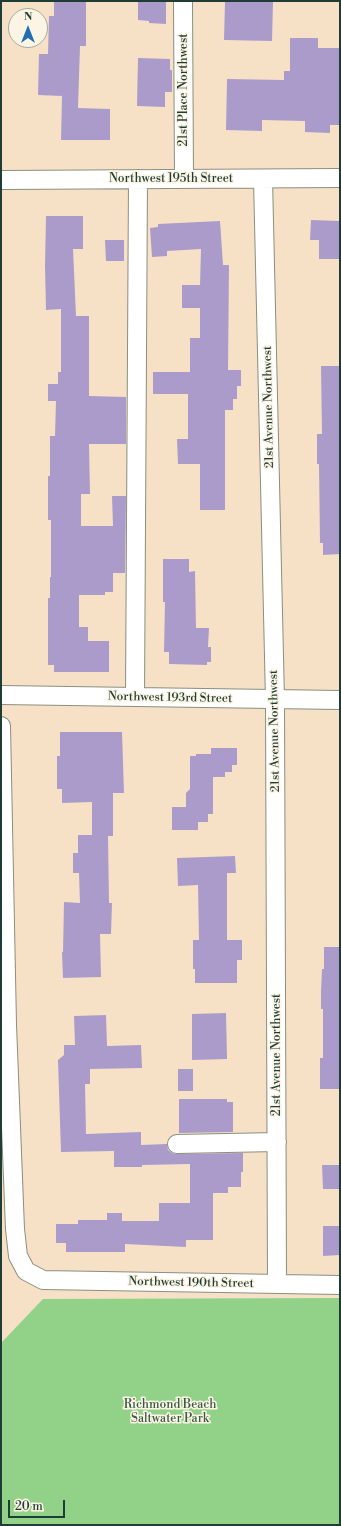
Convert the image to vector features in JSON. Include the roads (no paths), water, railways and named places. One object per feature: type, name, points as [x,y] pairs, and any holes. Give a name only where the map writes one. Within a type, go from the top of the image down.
[{"type":"street","name":"21st Place Northwest","points":[[183,1],[184,179]]},
{"type":"street","name":"Northwest 195th Street","points":[[1,180],[340,178]]},
{"type":"street","name":"21st Avenue Northwest","points":[[263,179],[275,700],[277,1284]]},
{"type":"street","points":[[135,697],[138,180]]},
{"type":"street","name":"Northwest 193rd Street","points":[[1,695],[340,700]]},
{"type":"street","points":[[1,726],[4,1028]]},
{"type":"street","name":"Northwest 190th Street","points":[[4,1028],[15,1229],[18,1256],[26,1271],[43,1280],[340,1285]]},
{"type":"street","points":[[177,1144],[277,1142]]},
{"type":"park label","name":"Richmond Beach Saltwater Park","points":[[170,1412]]}]
